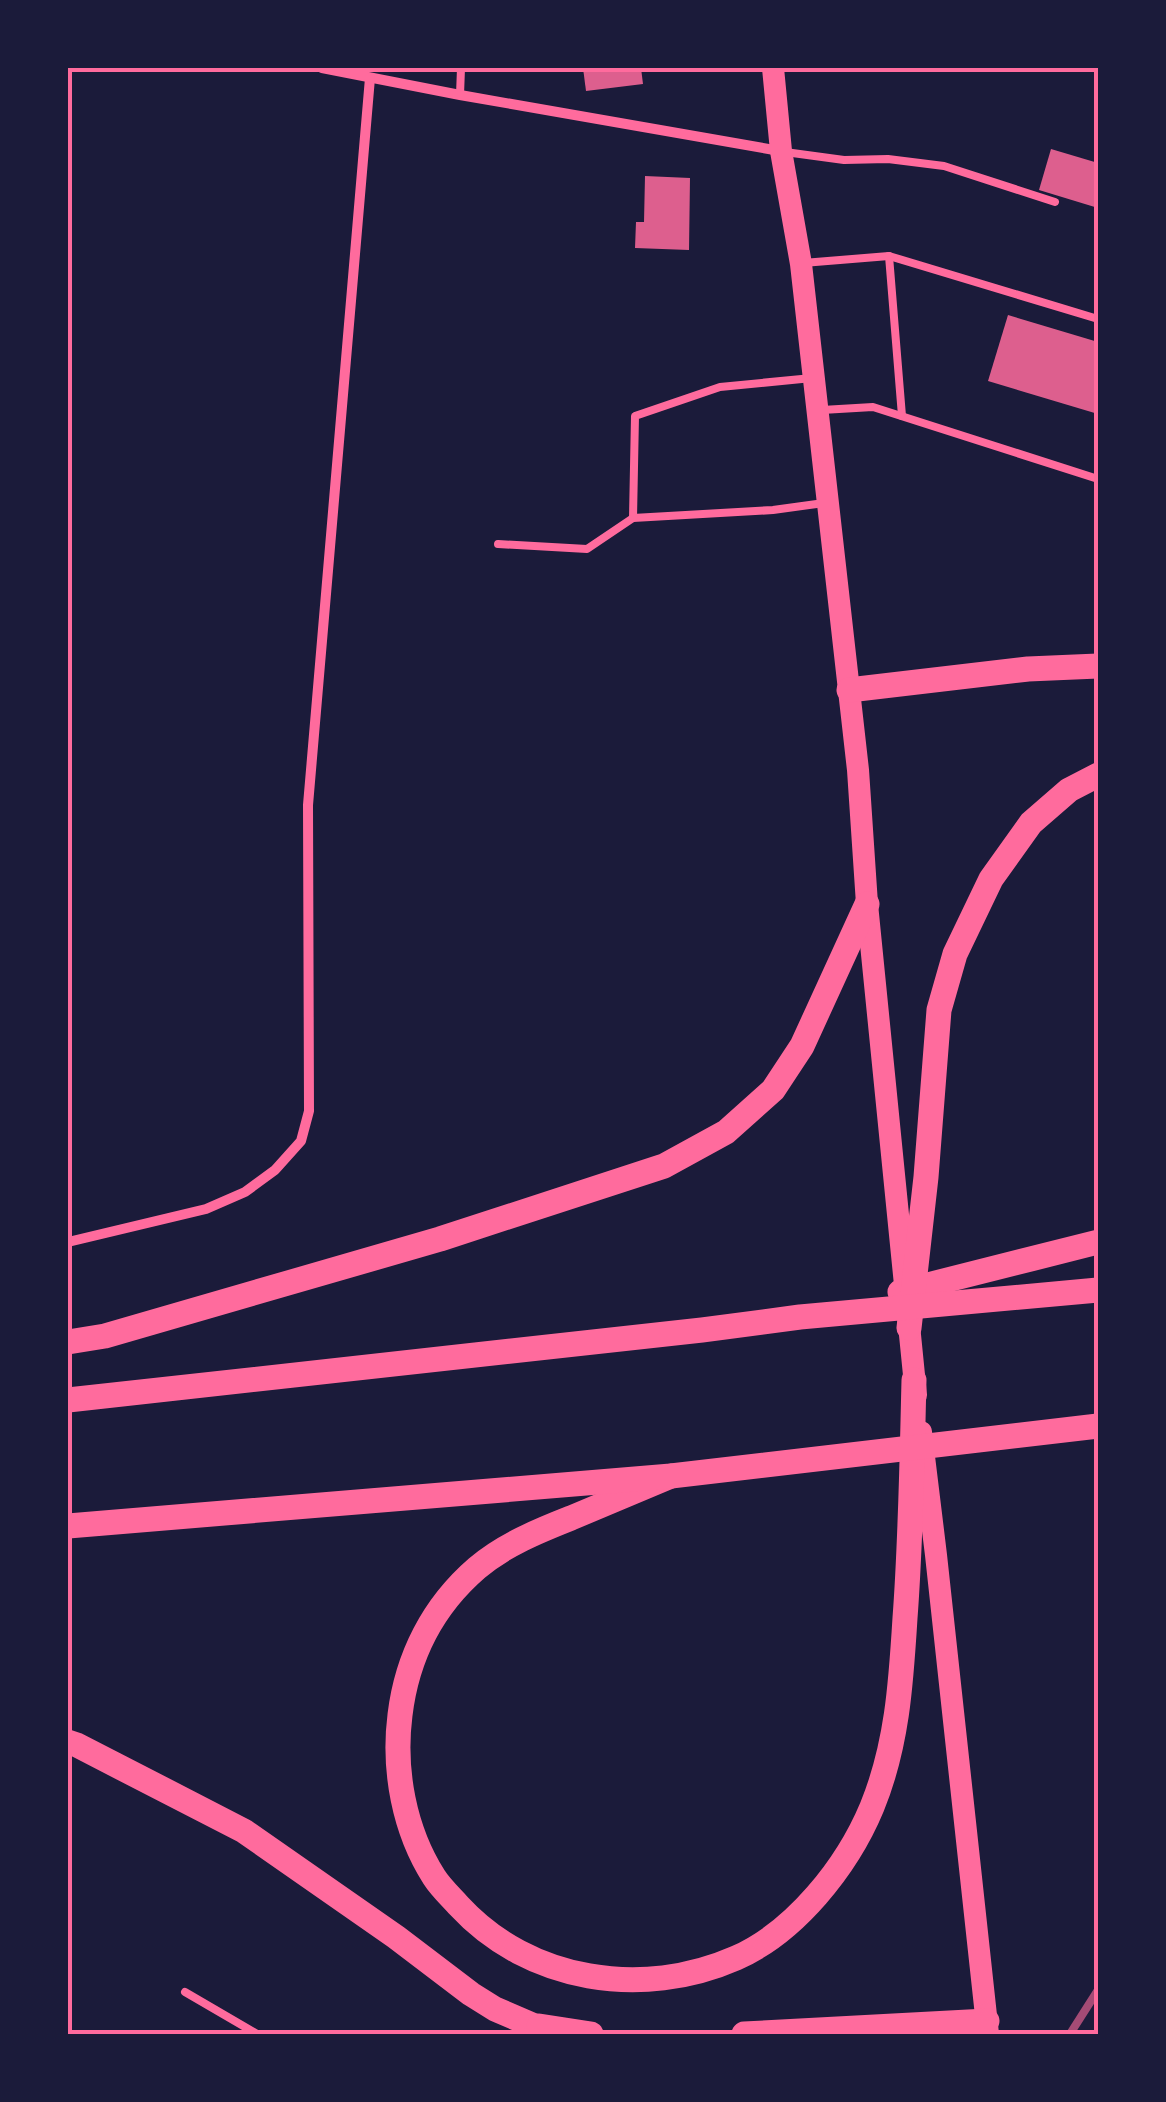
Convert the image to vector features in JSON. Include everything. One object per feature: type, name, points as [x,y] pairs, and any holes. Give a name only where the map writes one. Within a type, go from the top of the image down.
[{"type":"highway","points":[[849,690],[1098,666]]},
{"type":"highway","points":[[909,1328],[926,1177],[938,1010],[955,954],[991,879],[1031,824],[1069,790],[1098,775]]},
{"type":"highway","points":[[68,1342],[105,1336],[423,1244],[664,1166],[726,1132],[773,1090],[802,1046],[867,904]]},
{"type":"highway","points":[[800,1317],[1098,1242]]},
{"type":"highway","points":[[68,1400],[800,1317],[1098,1290]]},
{"type":"highway","points":[[671,1476],[514,1543],[477,1568],[441,1605],[418,1646],[403,1690],[397,1737],[400,1786],[413,1835],[435,1879],[498,1940],[540,1964],[582,1976],[637,1981],[690,1974],[738,1958],[779,1932],[824,1889],[872,1808],[900,1704],[910,1556],[914,1380]]},
{"type":"highway","points":[[68,1526],[671,1476],[1098,1426]]},
{"type":"highway","points":[[68,1742],[244,1832],[472,1994],[541,2030],[591,2034]]},
{"type":"highway","points":[[744,2034],[988,2028]]},
{"type":"main road","points":[[773,68],[781,151],[801,264],[858,770],[867,904],[914,1380],[988,2028]]},
{"type":"street","points":[[322,68],[781,151]]},
{"type":"street","points":[[68,1242],[206,1208],[245,1192],[275,1170],[301,1141],[309,1111],[308,805],[370,78]]},
{"type":"lane","points":[[460,95],[461,68]]},
{"type":"lane","points":[[781,151],[844,160],[888,159],[944,166],[1055,202]]},
{"type":"lane","points":[[889,256],[902,416]]},
{"type":"lane","points":[[801,264],[889,256],[1098,319]]},
{"type":"lane","points":[[632,518],[635,416],[720,387],[814,378]]},
{"type":"lane","points":[[818,410],[872,407],[1098,479]]},
{"type":"lane","points":[[498,544],[586,549],[632,518],[773,510],[828,502]]},
{"type":"lane","points":[[185,1992],[257,2034]]},
{"type":"building","points":[[583,68],[641,68],[643,84],[586,91]]},
{"type":"building","points":[[1051,149],[1098,163],[1098,208],[1039,190]]},
{"type":"building","points":[[645,176],[690,178],[689,250],[635,248],[636,222],[644,222]]},
{"type":"building","points":[[1008,315],[1098,342],[1098,414],[988,381]]},
{"type":"railway","points":[[1070,2034],[1098,1990]]}]
